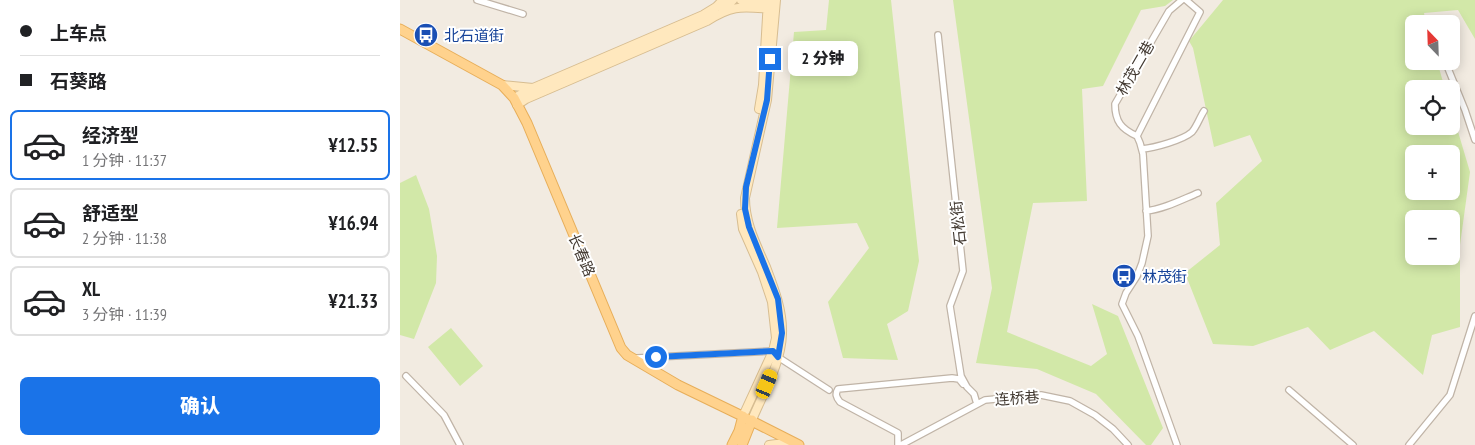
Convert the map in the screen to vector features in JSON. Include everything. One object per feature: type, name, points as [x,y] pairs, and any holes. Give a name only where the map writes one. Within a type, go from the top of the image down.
[{"type":"main road","points":[[516,102],[533,88],[703,15],[723,0]]},
{"type":"main road","points":[[516,102],[707,21],[733,0]]},
{"type":"main road","points":[[741,0],[771,4]]},
{"type":"main road","points":[[719,13],[740,7],[771,4]]},
{"type":"main road","points":[[732,445],[747,418],[775,354],[776,338],[772,302],[744,229],[740,207],[742,187],[761,101],[771,4]]},
{"type":"main road","name":"长春路","points":[[400,30],[502,85],[516,102],[626,355],[678,385],[796,443]]},
{"type":"main road","points":[[502,85],[533,88]]},
{"type":"main road","points":[[526,99],[526,123]]},
{"type":"main road","points":[[742,445],[747,418]]},
{"type":"main road","points":[[769,445],[796,443]]},
{"type":"street","points":[[477,0],[523,14]]},
{"type":"street","name":"林茂二巷","points":[[1137,136],[1127,131],[1120,124],[1115,115],[1115,104],[1169,11],[1182,0]]},
{"type":"street","points":[[1178,445],[1138,336],[1122,304],[1142,263],[1148,236],[1142,149],[1137,136],[1200,12],[1186,0]]},
{"type":"street","name":"石松街","points":[[938,35],[963,271],[950,306],[961,376],[967,387],[974,394],[977,404]]},
{"type":"street","points":[[1448,70],[1465,110],[1475,140]]},
{"type":"street","points":[[1142,149],[1155,148],[1190,134],[1204,111]]},
{"type":"street","points":[[1146,211],[1173,204],[1198,192]]},
{"type":"street","points":[[1410,445],[1450,395],[1475,316]]},
{"type":"street","points":[[637,358],[775,354],[829,390]]},
{"type":"street","points":[[406,376],[444,415],[454,430],[460,445]]},
{"type":"street","points":[[900,445],[898,433],[840,402],[836,398],[838,389],[952,378],[958,379],[967,387]]},
{"type":"street","points":[[1289,390],[1352,445]]},
{"type":"street","name":"连桥巷","points":[[900,445],[985,400],[1041,395],[1070,401],[1095,415],[1114,429],[1128,445]]},
{"type":"green space","points":[[829,0],[891,0],[919,261],[908,311],[887,324],[898,360],[843,358],[828,302],[869,248],[857,223],[777,228],[794,32],[826,30]]},
{"type":"green space","points":[[953,0],[1173,0],[1165,6],[1141,10],[1103,86],[1082,89],[1087,201],[1033,203],[1007,332],[1091,366],[1107,354],[1092,304],[1118,316],[1163,428],[1151,445],[1146,445],[1096,394],[1037,369],[976,363],[992,288]]},
{"type":"green space","points":[[1223,0],[1475,0],[1475,39],[1458,10],[1424,13],[1424,15],[1405,15],[1405,70],[1440,70],[1442,80],[1405,80],[1405,135],[1459,135],[1470,172],[1460,245],[1460,210],[1405,210],[1405,265],[1460,265],[1460,327],[1432,335],[1423,375],[1374,331],[1330,350],[1308,327],[1253,346],[1213,344],[1185,273],[1220,245],[1216,203],[1262,161],[1250,135],[1214,147],[1193,48],[1189,41]]},
{"type":"green space","points":[[416,175],[429,209],[437,256],[436,283],[414,339],[400,335],[400,183]]},
{"type":"green space","points":[[451,328],[483,366],[460,386],[428,347]]},
{"type":"place","name":"北石道街","points":[[426,35]]},
{"type":"place","name":"林茂街","points":[[1124,276]]},
{"type":"route","points":[[656,357],[773,351],[778,357],[782,333],[778,299],[749,227],[745,209],[746,187],[767,100],[770,59]]}]
